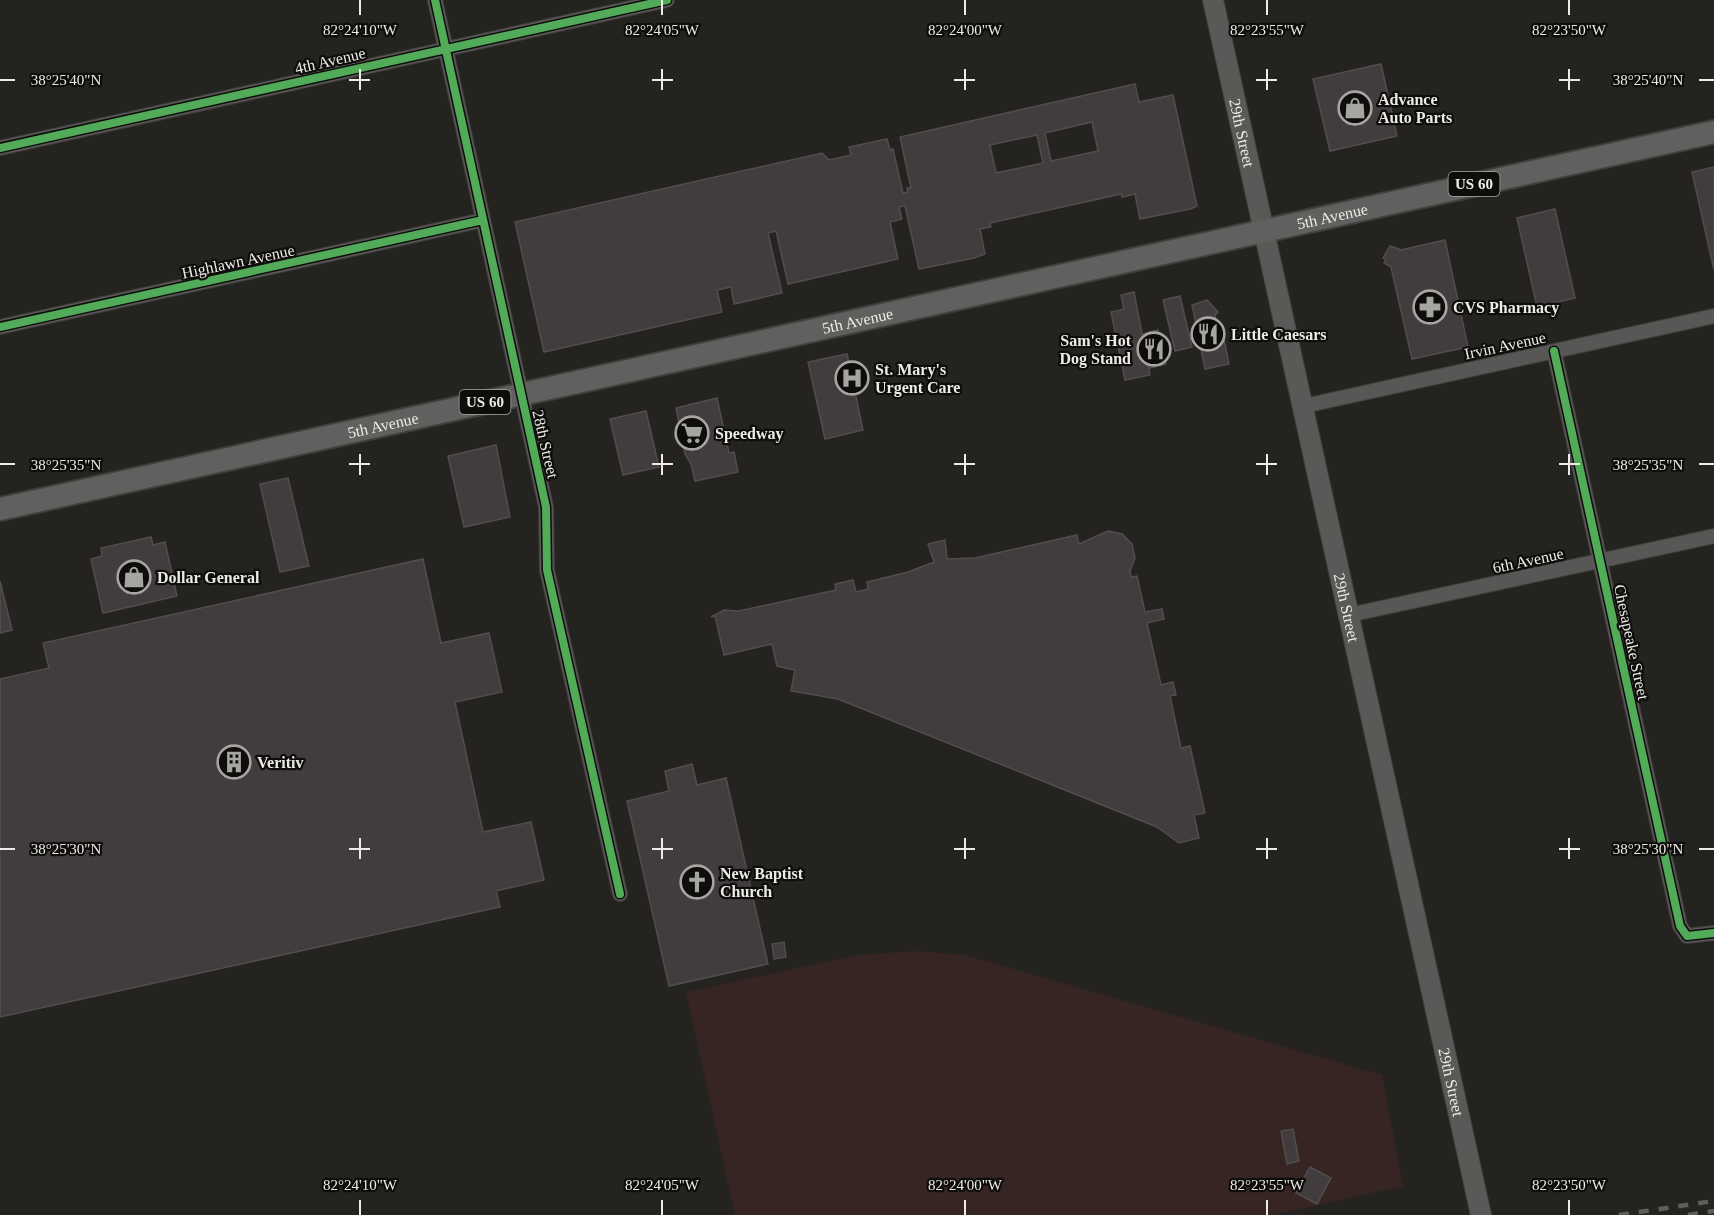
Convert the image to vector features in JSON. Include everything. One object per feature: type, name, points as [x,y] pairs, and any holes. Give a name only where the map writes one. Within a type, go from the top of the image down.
[{"type":"main road","name":"29th Street","points":[[1213,0],[1481,1215]]},
{"type":"main road","name":"5th Avenue","points":[[0,510],[1264,229],[1714,132]]},
{"type":"street","name":"28th Street","points":[[435,0],[546,507],[548,570],[620,894]]},
{"type":"street","name":"4th Avenue","points":[[0,148],[667,0]]},
{"type":"street","name":"Highlawn Avenue","points":[[0,327],[483,220]]},
{"type":"street","name":"Irvin Avenue","points":[[1304,406],[1714,316]]},
{"type":"street","name":"Chesapeake Street","points":[[1554,351],[1680,926],[1687,936],[1714,933]]},
{"type":"street","name":"6th Avenue","points":[[1349,615],[1714,536]]},
{"type":"shaded area","points":[[913,951],[965,955],[1382,1075],[1403,1186],[1273,1215],[735,1215],[686,992],[858,955]]},
{"type":"building","name":"Advance Auto Parts","points":[[1381,64],[1397,136],[1330,151],[1313,79]]},
{"type":"building","points":[[1135,84],[1139,102],[1173,95],[1197,206],[1140,219],[1135,194],[1122,197],[1121,194],[990,223],[991,227],[980,229],[985,254],[919,269],[905,206],[899,207],[902,219],[890,222],[898,259],[788,284],[776,231],[768,233],[782,293],[734,304],[731,287],[717,290],[722,312],[544,352],[515,222],[822,153],[829,160],[851,155],[849,147],[887,139],[890,150],[893,149],[903,193],[908,192],[907,188],[911,188],[900,137]],"holes":[[[1092,122],[1098,151],[1051,161],[1045,133]],[[1037,135],[1043,163],[996,173],[990,145]]]},
{"type":"building","points":[[1714,167],[1714,270],[1692,172]]},
{"type":"building","points":[[1555,209],[1575,298],[1537,307],[1517,218]]},
{"type":"building","name":"CVS Pharmacy","points":[[1445,240],[1468,347],[1412,359],[1391,267],[1384,263],[1386,259],[1383,258],[1390,246],[1401,250]]},
{"type":"building","points":[[1134,292],[1150,375],[1125,380],[1111,312],[1124,309],[1121,295]]},
{"type":"building","points":[[1180,296],[1192,347],[1175,351],[1163,300]]},
{"type":"building","name":"Little Caesars","points":[[1207,300],[1218,312],[1215,315],[1219,335],[1223,334],[1229,364],[1205,369],[1192,305]]},
{"type":"building","name":"Sam's Hot Dog Stand","points":[[1158,330],[1166,364],[1150,368],[1143,334]]},
{"type":"building","points":[[847,354],[863,430],[825,439],[808,362]]},
{"type":"building","points":[[717,398],[729,453],[734,452],[738,472],[695,481],[691,464],[685,454],[676,408]]},
{"type":"building","points":[[646,411],[659,467],[623,475],[610,419]]},
{"type":"building","points":[[496,445],[510,517],[464,527],[448,456]]},
{"type":"building","points":[[288,478],[309,566],[280,572],[260,484]]},
{"type":"building","points":[[1108,531],[1122,534],[1132,544],[1135,558],[1130,571],[1131,577],[1137,576],[1145,612],[1162,609],[1164,619],[1147,623],[1161,685],[1173,682],[1176,695],[1170,696],[1181,748],[1190,746],[1205,813],[1194,815],[1199,838],[1179,843],[1157,827],[838,699],[791,691],[795,670],[777,666],[772,644],[724,655],[715,616],[711,617],[724,610],[739,611],[836,590],[835,584],[853,580],[856,592],[868,589],[867,582],[908,572],[934,562],[928,544],[945,540],[947,559],[975,558],[1077,535],[1079,544]]},
{"type":"building","name":"Dollar General","points":[[151,537],[153,545],[165,542],[177,596],[103,613],[91,559],[102,556],[101,548]]},
{"type":"building","name":"Veritiv","points":[[423,559],[441,643],[489,633],[502,692],[455,702],[483,832],[531,822],[544,880],[496,891],[500,907],[0,1017],[0,679],[49,668],[43,643]]},
{"type":"building","points":[[0,581],[12,630],[1,633],[0,628]]},
{"type":"building","name":"New Baptist Church","points":[[692,764],[697,785],[726,778],[768,964],[669,986],[627,801],[669,791],[665,771]]},
{"type":"building","points":[[784,942],[786,957],[774,959],[772,944]]},
{"type":"building","points":[[1293,1129],[1299,1161],[1287,1164],[1281,1131]]},
{"type":"building","points":[[1310,1167],[1331,1178],[1317,1204],[1296,1193]]},
{"type":"railway","points":[[1619,1215],[1714,1201]]},
{"type":"railway","points":[[1688,1215],[1714,1211]]},
{"type":"cycle path","points":[[435,0],[546,507],[547,570],[620,894]]},
{"type":"cycle path","points":[[0,148],[667,0]]},
{"type":"cycle path","points":[[0,327],[483,220]]},
{"type":"cycle path","points":[[1554,351],[1680,926],[1687,936],[1714,933]]},
{"type":"place","name":"Advance Auto Parts","points":[[1355,108]]},
{"type":"place","name":"CVS Pharmacy","points":[[1430,307]]},
{"type":"place","name":"Little Caesars","points":[[1208,334]]},
{"type":"place","name":"Sam's Hot Dog Stand","points":[[1154,349]]},
{"type":"place","name":"St. Mary's Urgent Care","points":[[852,378]]},
{"type":"place","name":"Speedway","points":[[692,433]]},
{"type":"place","name":"Dollar General","points":[[134,577]]},
{"type":"place","name":"Veritiv","points":[[234,762]]},
{"type":"place","name":"New Baptist Church","points":[[697,882]]}]
